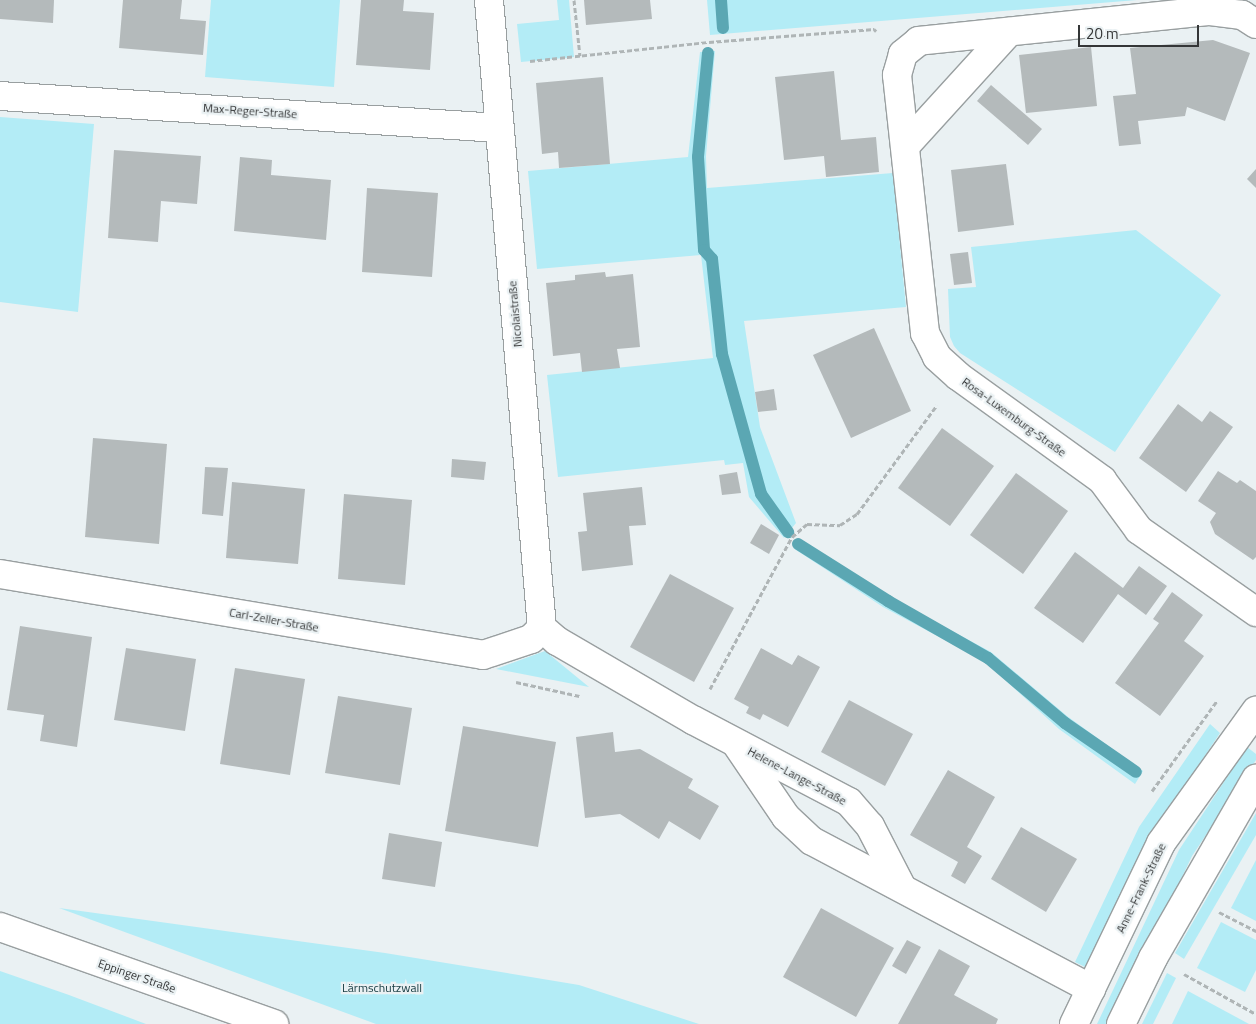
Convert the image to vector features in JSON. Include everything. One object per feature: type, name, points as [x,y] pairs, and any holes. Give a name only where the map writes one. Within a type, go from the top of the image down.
[{"type":"street","name":"Nicolaistraße","points":[[489,0],[542,628]]},
{"type":"street","points":[[903,54],[919,41],[1208,10],[1242,16],[1256,24]]},
{"type":"street","points":[[906,146],[1009,32]]},
{"type":"street","name":"Rosa-Luxemburg-Straße","points":[[903,54],[897,75],[925,333],[936,357],[958,376],[1102,480],[1139,530],[1256,612]]},
{"type":"street","name":"Max-Reger-Straße","points":[[0,96],[499,128]]},
{"type":"street","name":"Carl-Zeller-Straße","points":[[0,574],[483,656],[531,639],[542,628]]},
{"type":"street","name":"Helene-Lange-Straße","points":[[542,628],[557,641],[693,720],[849,802],[870,826],[902,888]]},
{"type":"street","name":"Anne-Frank-Straße","points":[[1074,1024],[1161,843],[1256,711]]},
{"type":"street","name":"Helene-Lange-Straße","points":[[736,744],[786,817],[812,841],[1091,990]]},
{"type":"street","points":[[1121,1024],[1154,958],[1256,779]]},
{"type":"street","name":"Eppinger Straße","points":[[0,927],[274,1024]]},
{"type":"path","points":[[574,0],[580,56]]},
{"type":"path","points":[[521,62],[709,42],[874,29],[903,54]]},
{"type":"path","points":[[693,720],[792,537],[807,524],[840,525],[857,514],[958,376]]},
{"type":"path","points":[[512,682],[581,696]]},
{"type":"path","points":[[1218,911],[1256,931]]},
{"type":"path","points":[[1154,958],[1256,1014]]},
{"type":"green space","points":[[211,0],[340,0],[334,87],[205,77]]},
{"type":"green space","points":[[557,0],[569,0],[574,57],[521,62],[517,24],[559,20]]},
{"type":"green space","points":[[707,0],[1137,0],[710,35]]},
{"type":"green space","points":[[715,51],[706,156],[707,188],[893,173],[906,307],[744,321],[760,427],[796,523],[784,538],[749,497],[743,463],[725,465],[724,460],[558,477],[547,375],[713,358],[701,255],[537,269],[528,171],[688,157],[700,52]]},
{"type":"green space","points":[[0,117],[94,124],[78,312],[0,302]]},
{"type":"green space","points":[[1136,230],[1221,295],[1115,452],[960,353],[950,337],[948,289],[976,287],[971,247]]},
{"type":"green space","points":[[803,541],[902,604],[991,652],[1067,716],[1143,771],[1135,784],[1059,729],[984,661],[883,607],[793,548]]},
{"type":"green space","points":[[545,651],[589,687],[496,669]]},
{"type":"green space","points":[[1210,724],[1220,733],[1153,834],[1089,969],[1075,962],[1139,827]]},
{"type":"green space","points":[[1247,747],[1256,754],[1256,760],[1192,856],[1113,1024],[1097,1024],[1179,850]]},
{"type":"green space","points":[[1256,813],[1256,835],[1184,959],[1175,953]]},
{"type":"green space","points":[[1256,860],[1256,921],[1231,908]]},
{"type":"green space","name":"Lärmschutzwall","points":[[59,908],[385,953],[579,985],[699,1024],[376,1024]]},
{"type":"green space","points":[[1221,922],[1256,940],[1256,970],[1245,992],[1197,968]]},
{"type":"green space","points":[[0,971],[69,995],[146,1024],[0,1024]]},
{"type":"green space","points":[[1167,973],[1176,978],[1153,1024],[1142,1024]]},
{"type":"green space","points":[[1188,991],[1249,1024],[1172,1024]]},
{"type":"building","points":[[0,0],[54,0],[53,23],[0,19]]},
{"type":"building","points":[[123,0],[182,0],[180,19],[206,21],[203,55],[119,48]]},
{"type":"building","points":[[361,0],[404,0],[403,11],[434,13],[430,70],[356,65]]},
{"type":"building","points":[[584,0],[650,0],[652,19],[586,25]]},
{"type":"building","points":[[1213,40],[1250,53],[1225,121],[1187,107],[1185,116],[1138,121],[1141,144],[1119,146],[1113,96],[1136,94],[1130,48]]},
{"type":"building","points":[[1091,47],[1097,106],[1026,113],[1019,55]]},
{"type":"building","points":[[834,71],[841,140],[876,137],[879,172],[826,177],[824,156],[784,160],[775,77]]},
{"type":"building","points":[[603,77],[610,164],[559,168],[558,152],[542,154],[536,83]]},
{"type":"building","points":[[991,85],[1042,129],[1028,145],[977,101]]},
{"type":"building","points":[[114,150],[201,156],[197,204],[161,201],[158,242],[108,238]]},
{"type":"building","points":[[240,157],[272,160],[271,175],[331,180],[326,240],[234,231]]},
{"type":"building","points":[[1006,164],[1014,225],[958,232],[951,170]]},
{"type":"building","points":[[1256,169],[1256,188],[1247,179]]},
{"type":"building","points":[[367,188],[438,193],[432,277],[362,272]]},
{"type":"building","points":[[968,252],[972,283],[954,285],[950,254]]},
{"type":"building","points":[[605,272],[606,277],[633,274],[640,347],[617,349],[620,368],[582,372],[580,353],[553,356],[546,283],[575,280],[575,275]]},
{"type":"building","points":[[874,328],[911,411],[851,438],[813,355]]},
{"type":"building","points":[[774,389],[777,410],[758,412],[755,392]]},
{"type":"building","points":[[1178,404],[1202,422],[1210,411],[1233,427],[1186,492],[1139,458]]},
{"type":"building","points":[[942,428],[994,466],[950,526],[898,488]]},
{"type":"building","points":[[93,438],[167,444],[159,544],[85,537]]},
{"type":"building","points":[[452,459],[486,462],[484,480],[451,477]]},
{"type":"building","points":[[205,467],[228,468],[223,516],[202,514]]},
{"type":"building","points":[[1218,471],[1237,483],[1240,480],[1256,491],[1256,557],[1253,560],[1215,534],[1210,522],[1216,513],[1198,501]]},
{"type":"building","points":[[737,472],[741,493],[722,495],[719,475]]},
{"type":"building","points":[[1016,473],[1068,511],[1023,574],[970,535]]},
{"type":"building","points":[[232,482],[305,489],[298,564],[226,558]]},
{"type":"building","points":[[642,487],[646,525],[629,526],[633,565],[582,571],[578,532],[587,531],[583,493]]},
{"type":"building","points":[[344,494],[412,500],[405,585],[338,579]]},
{"type":"building","points":[[761,524],[779,535],[769,554],[750,543]]},
{"type":"building","points":[[1075,552],[1123,588],[1139,566],[1167,586],[1146,615],[1118,594],[1083,643],[1034,608]]},
{"type":"building","points":[[670,574],[734,608],[694,682],[630,647]]},
{"type":"building","points":[[1172,592],[1203,615],[1184,641],[1204,656],[1160,716],[1115,683],[1159,623],[1153,619]]},
{"type":"building","points":[[20,626],[92,637],[77,747],[40,741],[44,715],[7,710]]},
{"type":"building","points":[[126,648],[196,659],[185,731],[114,720]]},
{"type":"building","points":[[761,648],[792,665],[798,655],[820,667],[788,727],[763,714],[760,720],[746,713],[749,707],[734,699]]},
{"type":"building","points":[[235,668],[305,679],[290,775],[220,764]]},
{"type":"building","points":[[338,696],[412,708],[400,785],[325,773]]},
{"type":"building","points":[[849,700],[913,734],[885,786],[821,752]]},
{"type":"building","points":[[463,726],[556,742],[538,847],[445,831]]},
{"type":"building","points":[[613,732],[615,752],[640,749],[693,779],[688,788],[719,806],[700,840],[669,821],[659,839],[620,814],[585,818],[576,737]]},
{"type":"building","points":[[948,770],[995,797],[967,847],[982,856],[965,884],[951,876],[958,862],[910,835]]},
{"type":"building","points":[[1021,827],[1077,859],[1046,912],[991,879]]},
{"type":"building","points":[[389,833],[442,842],[435,887],[382,879]]},
{"type":"building","points":[[821,908],[894,948],[856,1017],[783,977]]},
{"type":"building","points":[[907,940],[921,947],[906,974],[892,966]]},
{"type":"building","points":[[939,949],[970,966],[954,995],[998,1019],[996,1024],[898,1024]]},
{"type":"waterway","points":[[721,0],[723,28]]},
{"type":"waterway","points":[[708,53],[698,157],[704,250],[712,259],[722,354],[761,494],[788,532]]},
{"type":"waterway","points":[[798,544],[888,601],[988,658],[1065,723],[1136,772]]}]
